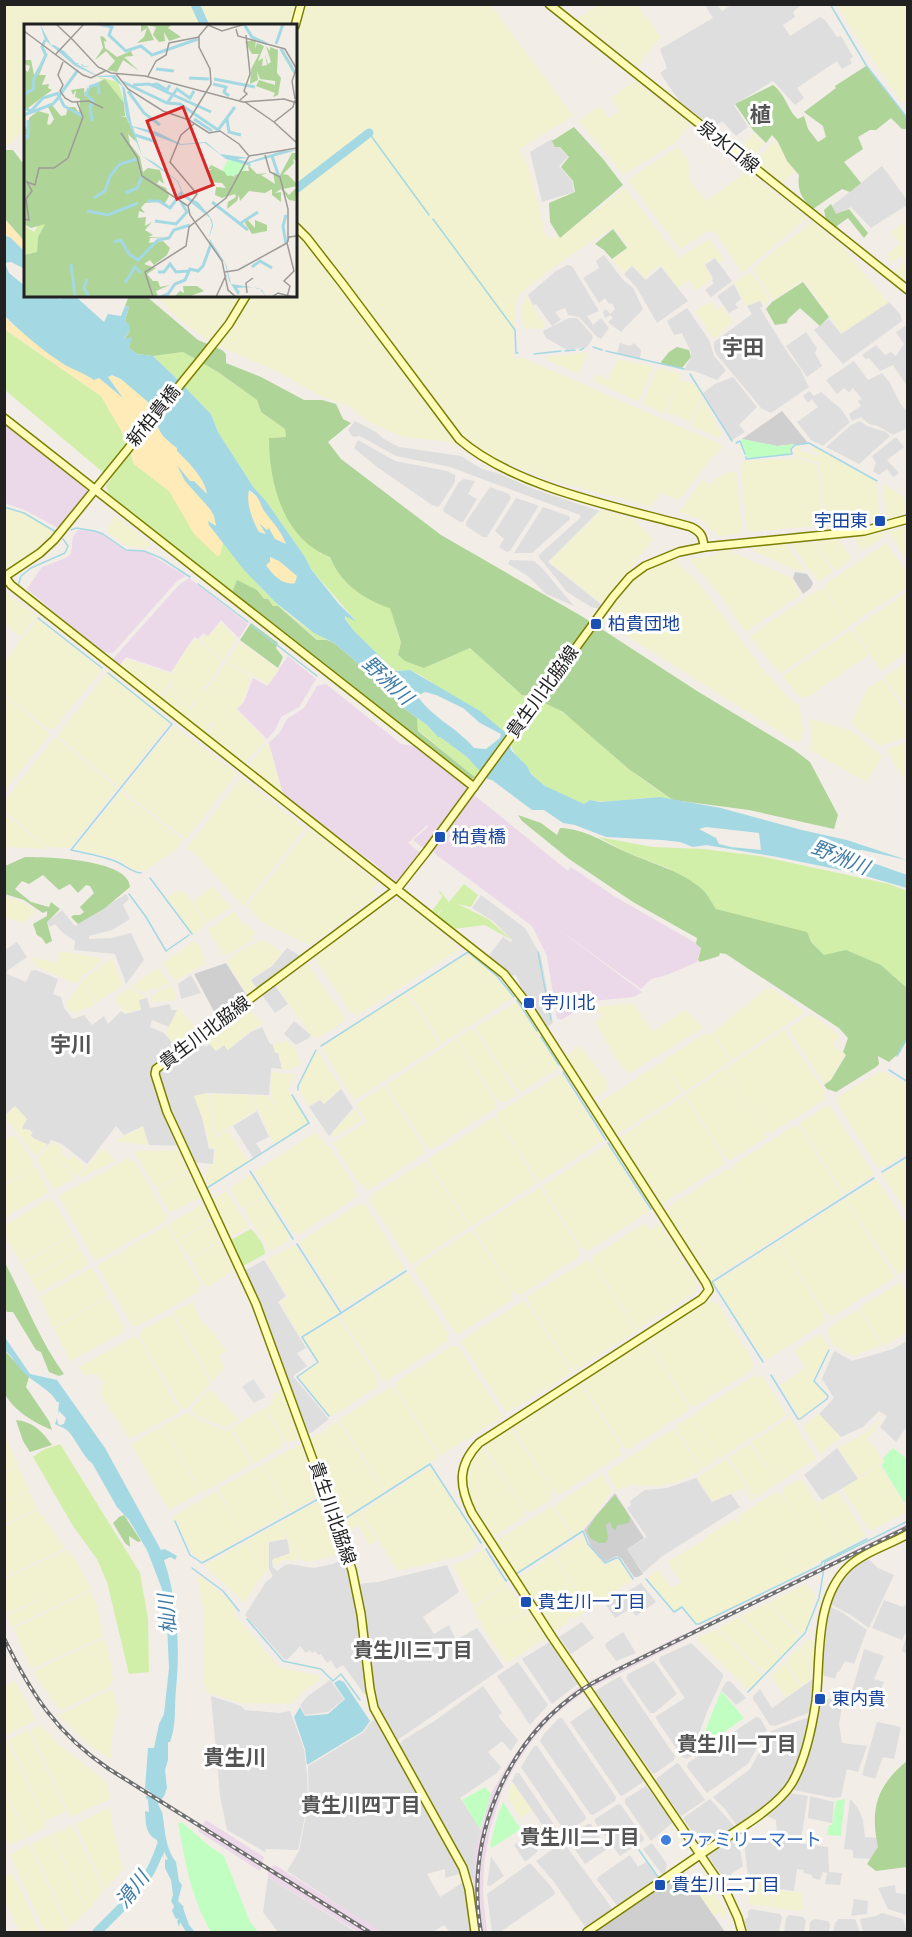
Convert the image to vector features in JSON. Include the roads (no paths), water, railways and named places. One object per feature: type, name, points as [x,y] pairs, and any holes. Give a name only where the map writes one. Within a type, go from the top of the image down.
[{"type":"street","points":[[296,24],[301,4]]},
{"type":"street","name":"泉水口線","points":[[549,4],[908,290]]},
{"type":"street","points":[[297,228],[342,283],[459,439],[475,453],[494,464],[559,490],[691,527],[700,532],[704,547]]},
{"type":"street","name":"新柏貴橋","points":[[5,577],[40,553],[54,540],[229,324],[245,297]]},
{"type":"street","points":[[4,418],[476,784]]},
{"type":"street","name":"貴生川北脇線","points":[[475,1932],[469,1889],[463,1868],[374,1708],[369,1689],[361,1614],[352,1570],[337,1526],[256,1304],[167,1112],[154,1074],[158,1066],[397,889],[624,583],[636,572],[668,555],[704,547],[864,531],[908,519]]},
{"type":"street","points":[[5,577],[11,585],[108,664],[493,964],[516,989],[700,1274],[708,1290],[702,1299],[479,1443],[471,1452],[462,1473],[465,1498],[484,1532],[552,1637],[727,1894],[735,1908],[742,1932]]},
{"type":"street","points":[[587,1932],[774,1803],[792,1783],[812,1726],[828,1595],[852,1564],[908,1534]]},
{"type":"water","name":"野洲川","points":[[4,235],[11,238],[24,251],[24,268],[11,262],[5,263],[9,273],[24,285],[24,297],[61,299],[62,297],[76,297],[104,322],[108,314],[121,316],[125,306],[129,307],[125,321],[130,325],[130,330],[124,339],[132,337],[129,348],[137,354],[153,356],[211,414],[218,432],[254,488],[266,501],[311,569],[338,603],[357,622],[345,616],[355,632],[395,671],[410,670],[480,711],[508,735],[511,750],[527,766],[531,774],[545,786],[584,804],[590,800],[600,802],[660,797],[721,808],[847,840],[907,860],[862,850],[847,851],[848,854],[907,875],[907,888],[855,873],[777,857],[706,845],[693,847],[680,842],[606,837],[575,825],[563,823],[544,810],[532,810],[492,780],[487,779],[467,757],[438,737],[427,725],[406,710],[334,643],[314,633],[275,602],[244,570],[209,525],[208,521],[216,526],[214,516],[185,481],[177,465],[190,481],[194,481],[207,494],[206,488],[177,448],[160,432],[156,409],[121,379],[112,375],[108,377],[123,398],[99,378],[94,380],[65,365],[5,316]],"holes":[[[249,490],[258,498],[286,544],[275,539],[269,528],[267,530],[259,523],[266,534],[259,532],[250,511]],[[270,557],[279,561],[297,576],[295,583],[286,583],[272,572],[266,565],[270,562]],[[425,692],[463,708],[480,723],[501,734],[500,738],[486,749],[474,748],[425,705],[419,698],[419,695]],[[706,827],[759,833],[761,850],[719,844],[716,838],[699,829]]]},
{"type":"water","name":"杣川","points":[[4,1336],[30,1374],[57,1380],[105,1448],[161,1550],[165,1549],[177,1556],[175,1560],[171,1557],[164,1560],[175,1608],[178,1658],[174,1722],[170,1742],[168,1742],[168,1760],[165,1770],[167,1788],[158,1804],[168,1846],[176,1862],[179,1881],[182,1885],[178,1901],[184,1907],[189,1925],[195,1932],[186,1932],[180,1922],[179,1927],[177,1921],[179,1918],[176,1919],[172,1911],[174,1906],[171,1901],[173,1895],[171,1880],[165,1868],[165,1859],[168,1860],[164,1851],[163,1858],[162,1850],[156,1847],[157,1840],[148,1831],[145,1811],[149,1812],[148,1800],[145,1797],[150,1791],[145,1789],[148,1748],[154,1748],[159,1724],[164,1714],[169,1668],[167,1624],[162,1589],[147,1550],[129,1520],[117,1507],[92,1463],[71,1434],[55,1424],[57,1418],[58,1424],[64,1424],[66,1418],[59,1411],[58,1415],[59,1402],[23,1372],[5,1351]]},
{"type":"water","points":[[339,1680],[344,1682],[370,1721],[363,1731],[307,1765],[305,1749],[294,1717],[300,1707],[305,1716],[328,1714],[345,1699],[334,1683]]},
{"type":"waterway","points":[[195,4],[204,24]]},
{"type":"waterway","points":[[830,4],[866,65],[908,119]]},
{"type":"waterway","points":[[369,133],[429,215]]},
{"type":"waterway","points":[[297,188],[369,133]]},
{"type":"waterway","points":[[433,219],[515,330],[516,353],[518,353]]},
{"type":"waterway","points":[[593,347],[602,350]]},
{"type":"waterway","points":[[580,350],[584,348]]},
{"type":"waterway","points":[[565,351],[575,350]]},
{"type":"waterway","points":[[534,354],[561,351]]},
{"type":"waterway","points":[[606,351],[684,369]]},
{"type":"waterway","points":[[690,374],[732,441]]},
{"type":"waterway","points":[[736,443],[740,441],[745,454]]},
{"type":"waterway","points":[[746,457],[746,459],[792,454],[791,449],[795,445],[809,443],[877,481]]},
{"type":"waterway","points":[[4,507],[24,513],[56,532]]},
{"type":"waterway","points":[[71,530],[76,528],[103,534],[126,550],[144,551],[161,558],[190,577]]},
{"type":"waterway","points":[[59,619],[18,586],[21,576],[31,568],[65,553],[68,546],[63,539]]},
{"type":"waterway","points":[[198,584],[248,622]]},
{"type":"waterway","points":[[38,618],[102,668]]},
{"type":"waterway","points":[[251,625],[317,676]]},
{"type":"waterway","points":[[108,673],[172,724],[71,850],[110,859],[141,873]]},
{"type":"waterway","points":[[150,878],[192,934]]},
{"type":"waterway","points":[[129,894],[166,951],[189,935]]},
{"type":"waterway","points":[[321,1046],[468,952],[497,976],[514,997]]},
{"type":"waterway","points":[[538,952],[551,1020]]},
{"type":"waterway","points":[[517,1000],[537,1031]]},
{"type":"waterway","points":[[541,1037],[559,1065]]},
{"type":"waterway","points":[[897,1056],[908,1037]]},
{"type":"waterway","points":[[298,1090],[316,1050]]},
{"type":"waterway","points":[[889,1070],[908,1082]]},
{"type":"waterway","points":[[563,1072],[606,1140]]},
{"type":"waterway","points":[[207,1188],[309,1123],[292,1095]]},
{"type":"waterway","points":[[608,1143],[651,1209]]},
{"type":"waterway","points":[[882,1172],[908,1156]]},
{"type":"waterway","points":[[250,1171],[293,1239]]},
{"type":"waterway","points":[[763,1362],[712,1282],[874,1178]]},
{"type":"waterway","points":[[297,1244],[341,1313],[406,1271]]},
{"type":"waterway","points":[[329,1416],[297,1377],[318,1362],[302,1337],[341,1313]]},
{"type":"waterway","points":[[771,1375],[800,1419],[827,1399],[828,1396],[814,1381],[829,1350]]},
{"type":"waterway","points":[[329,1492],[340,1520],[343,1520],[430,1464],[481,1543]]},
{"type":"waterway","points":[[175,1521],[190,1555],[202,1563],[322,1497]]},
{"type":"waterway","points":[[748,1692],[805,1633],[819,1598],[825,1562],[908,1521]]},
{"type":"waterway","points":[[516,1574],[583,1531],[588,1544],[605,1563],[619,1558],[633,1579]]},
{"type":"waterway","points":[[646,1579],[674,1612],[682,1607],[696,1624],[699,1624],[821,1565],[822,1562],[867,1539]]},
{"type":"waterway","points":[[486,1549],[507,1580]]},
{"type":"waterway","points":[[192,1568],[223,1591],[239,1611]]},
{"type":"waterway","points":[[247,1619],[283,1661],[321,1669],[333,1681],[341,1674],[360,1700]]},
{"type":"waterway","name":"滑川","points":[[97,1932],[146,1879],[162,1844]]},
{"type":"waterway","points":[[639,1850],[658,1877]]},
{"type":"railway","points":[[481,1932],[478,1897],[479,1863],[485,1829],[496,1796],[531,1736],[555,1711],[583,1689],[615,1671],[908,1527]]},
{"type":"railway","points":[[4,1638],[35,1695],[60,1727],[91,1756],[369,1932]]},
{"type":"place","name":"宇田東","points":[[880,521]]},
{"type":"place","name":"柏貴団地","points":[[596,624]]},
{"type":"place","name":"柏貴橋","points":[[440,837]]},
{"type":"place","name":"宇川北","points":[[529,1003]]},
{"type":"place","name":"貴生川一丁目","points":[[526,1602]]},
{"type":"place","name":"東内貴","points":[[820,1699]]},
{"type":"place","name":"ファミリーマート","points":[[666,1840]]},
{"type":"place","name":"貴生川二丁目","points":[[660,1885]]},
{"type":"district","name":"植","points":[[760,115]]},
{"type":"district","name":"宇田","points":[[743,348]]},
{"type":"district","name":"宇川","points":[[71,1045]]},
{"type":"district","name":"貴生川三丁目","points":[[413,1651]]},
{"type":"district","name":"貴生川一丁目","points":[[737,1745]]},
{"type":"district","name":"貴生川","points":[[235,1758]]},
{"type":"district","name":"貴生川四丁目","points":[[361,1806]]},
{"type":"district","name":"貴生川二丁目","points":[[580,1838]]}]
